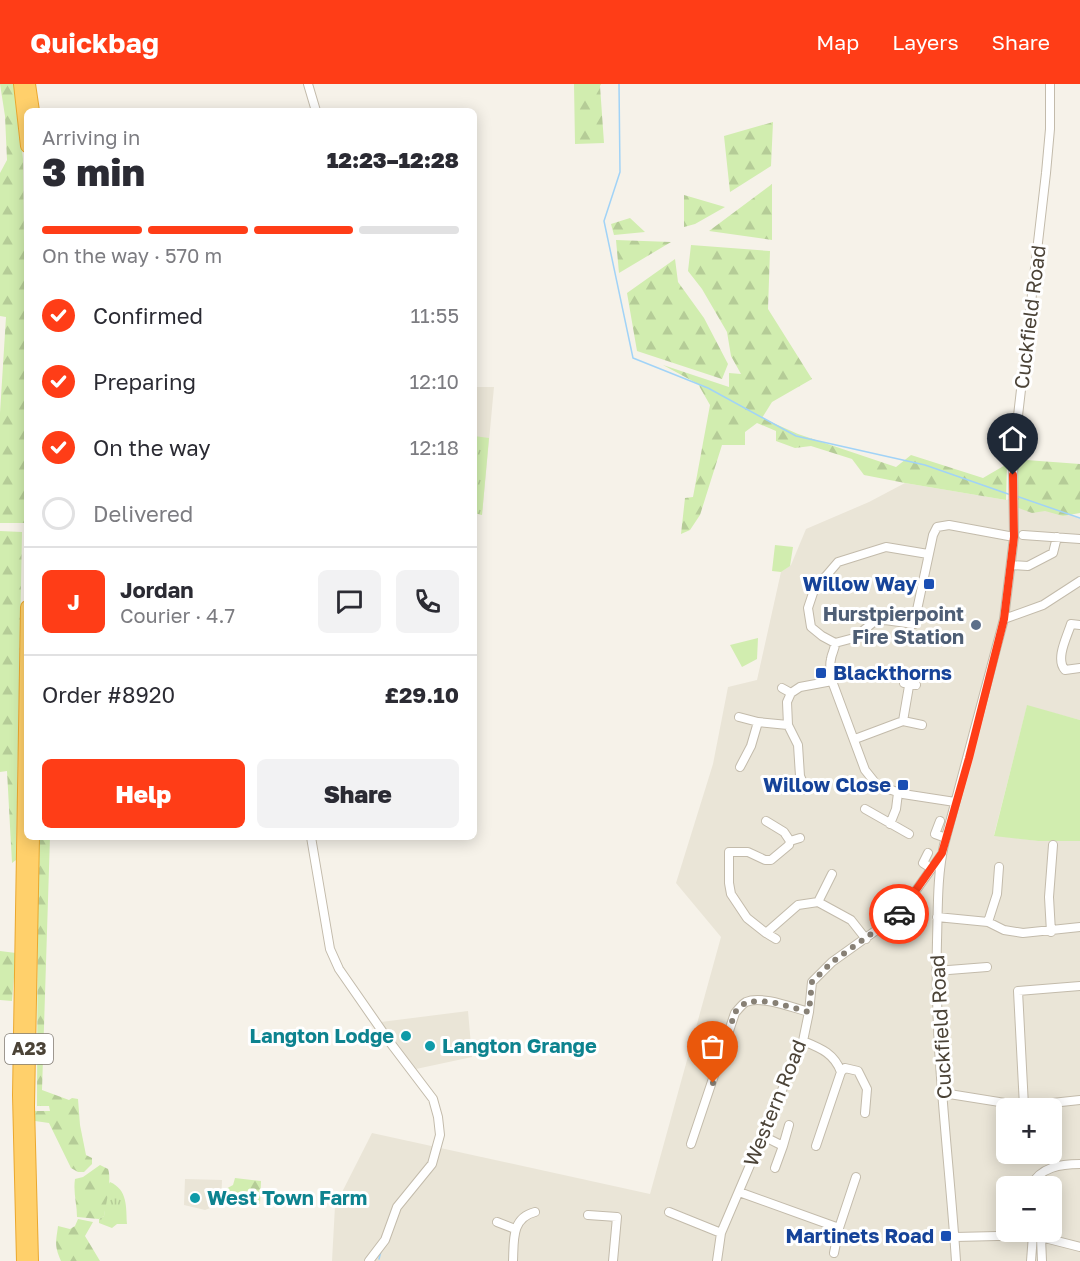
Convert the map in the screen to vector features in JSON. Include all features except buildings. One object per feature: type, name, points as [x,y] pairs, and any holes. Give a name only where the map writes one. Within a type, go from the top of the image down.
[{"type":"highway","points":[[20,84],[24,119]]},
{"type":"highway","points":[[29,84],[33,108]]},
{"type":"highway","name":"A23","points":[[23,1261],[19,1095],[24,791]]},
{"type":"highway","name":"A23","points":[[32,1261],[28,1106],[33,840]]},
{"type":"street","points":[[308,84],[315,108]]},
{"type":"street","name":"Cuckfield Road","points":[[956,1261],[936,971],[942,853],[1004,619],[1014,537],[1015,438],[1050,129],[1050,84]]},
{"type":"street","points":[[928,554],[886,547],[838,562],[814,590],[808,608],[811,627],[835,643],[854,638],[875,621],[914,624],[928,554],[938,527],[949,525],[1014,537]]},
{"type":"street","points":[[1023,535],[1080,539]]},
{"type":"street","points":[[1011,565],[1028,566],[1053,554],[1057,537]]},
{"type":"street","points":[[1004,619],[1043,605],[1080,581]]},
{"type":"street","points":[[1080,625],[1071,624],[1061,658],[1061,665],[1065,670],[1080,668]]},
{"type":"street","points":[[835,643],[830,667],[832,681],[865,770],[871,778],[877,785],[898,793],[955,802]]},
{"type":"street","points":[[806,790],[800,776],[798,745],[788,726],[787,702],[791,693],[800,687],[832,681]]},
{"type":"street","points":[[903,721],[910,685]]},
{"type":"street","points":[[782,688],[791,693]]},
{"type":"street","points":[[739,717],[788,726]]},
{"type":"street","points":[[855,739],[903,721],[922,725]]},
{"type":"street","points":[[740,767],[751,746],[758,722]]},
{"type":"street","points":[[890,824],[897,809],[898,793]]},
{"type":"street","points":[[865,809],[909,834]]},
{"type":"street","points":[[940,820],[935,834],[946,838]]},
{"type":"street","points":[[767,824],[786,834],[790,841]]},
{"type":"street","points":[[776,939],[747,918],[731,894],[729,849],[748,852],[765,860],[771,860],[789,845],[790,841],[800,838]]},
{"type":"street","points":[[312,840],[330,949],[339,969],[433,1099],[438,1117],[440,1135],[432,1164],[397,1207],[385,1240],[369,1261]]},
{"type":"street","points":[[1051,932],[1049,897],[1053,844]]},
{"type":"street","points":[[928,853],[923,863],[931,868]]},
{"type":"street","name":"Western Road","points":[[717,1261],[721,1233],[803,1041],[812,982],[832,962],[899,914],[942,853]]},
{"type":"street","points":[[988,922],[997,894],[999,867]]},
{"type":"street","points":[[818,902],[832,874]]},
{"type":"street","points":[[766,933],[798,905],[818,902],[851,920],[866,939]]},
{"type":"street","points":[[937,917],[988,922],[1004,930],[1023,933],[1051,932],[1080,927]]},
{"type":"street","points":[[936,971],[987,967]]},
{"type":"street","points":[[1024,1098],[1018,992],[1080,986]]},
{"type":"street","points":[[691,1144],[735,1012],[746,1002],[760,1001],[809,1012]]},
{"type":"street","points":[[803,1041],[825,1050],[837,1061],[841,1072]]},
{"type":"street","points":[[816,1146],[841,1072],[845,1068],[858,1071],[867,1089],[865,1113]]},
{"type":"street","points":[[943,1093],[996,1102]]},
{"type":"street","points":[[1062,1102],[1080,1100]]},
{"type":"street","points":[[775,1168],[789,1125]]},
{"type":"street","points":[[763,1136],[783,1146]]},
{"type":"street","points":[[1038,1176],[1050,1168],[1080,1164]]},
{"type":"street","points":[[834,1253],[839,1228],[856,1177]]},
{"type":"street","points":[[739,1192],[839,1228]]},
{"type":"street","points":[[513,1261],[515,1229],[521,1218],[535,1212]]},
{"type":"street","points":[[669,1212],[721,1233]]},
{"type":"street","points":[[588,1215],[617,1216],[613,1261]]},
{"type":"street","points":[[497,1222],[515,1229]]},
{"type":"street","points":[[955,1237],[996,1236]]},
{"type":"street","points":[[1030,1242],[1031,1261]]},
{"type":"street","points":[[1033,1242],[1042,1261]]},
{"type":"street","points":[[1059,1242],[1080,1247]]},
{"type":"shaded area","points":[[477,387],[494,387],[482,515],[477,514]]},
{"type":"shaded area","points":[[905,483],[1006,500],[1017,497],[1080,518],[1080,720],[1027,706],[994,835],[1038,841],[1080,841],[1080,1261],[332,1261],[335,1206],[372,1133],[650,1194],[721,937],[676,883],[713,764],[728,687],[757,680],[781,572],[791,565],[806,529],[869,502]]},
{"type":"shaded area","name":"Langton Grange","points":[[468,1011],[472,1057],[416,1069],[381,1022]]},
{"type":"shaded area","name":"West Town Farm","points":[[185,1179],[222,1180],[221,1204],[205,1210],[184,1205]]},
{"type":"green space","points":[[0,84],[15,84],[23,159],[24,523],[0,523],[0,413],[6,317],[0,316],[0,173],[7,160],[5,116]]},
{"type":"green space","points":[[574,84],[601,84],[604,143],[575,144]]},
{"type":"green space","points":[[773,122],[771,166],[730,192],[724,136]]},
{"type":"green space","points":[[772,184],[772,240],[709,231]]},
{"type":"green space","points":[[684,195],[725,207],[695,224],[684,227]]},
{"type":"green space","points":[[630,218],[645,232],[614,235],[611,224]]},
{"type":"green space","points":[[616,240],[671,242],[619,273]]},
{"type":"green space","points":[[691,245],[770,251],[768,309],[812,379],[772,402],[762,418],[798,434],[896,467],[911,455],[983,478],[1007,464],[1006,500],[864,475],[852,459],[811,446],[795,448],[776,441],[776,431],[757,423],[745,432],[745,445],[722,445],[700,515],[690,530],[681,534],[685,498],[693,497],[710,405],[698,384],[663,365],[729,387],[729,373],[741,374],[731,356],[727,332],[702,289],[688,271]]},
{"type":"green space","points":[[675,259],[678,282],[704,318],[728,364],[722,379],[637,351],[627,293]]},
{"type":"green space","points":[[477,436],[489,438],[482,515],[477,514]]},
{"type":"green space","points":[[1013,459],[1080,464],[1080,513],[1063,516],[1045,511],[1032,513],[1013,506]]},
{"type":"green space","points":[[0,531],[22,532],[16,860],[12,863],[7,771],[0,772]]},
{"type":"green space","points":[[775,545],[793,547],[790,566],[781,572],[772,571]]},
{"type":"green space","points":[[758,638],[757,659],[742,667],[730,645]]},
{"type":"green space","points":[[1027,705],[1080,720],[1080,841],[1038,841],[994,836]]},
{"type":"green space","points":[[38,840],[50,840],[42,1090],[69,1100],[78,1099],[86,1155],[92,1158],[92,1164],[84,1172],[71,1168],[49,1123],[35,1121],[34,1111],[50,1111],[49,1106],[37,1106]]},
{"type":"green space","points":[[0,951],[16,953],[12,1001],[0,1000]]},
{"type":"green space","points":[[100,1165],[108,1169],[109,1173],[104,1216],[99,1219],[77,1217],[75,1179],[83,1177]]},
{"type":"green space","points":[[235,1178],[261,1181],[260,1204],[221,1204],[222,1191],[233,1185]]},
{"type":"green space","points":[[110,1182],[116,1185],[123,1194],[127,1224],[117,1224],[112,1228],[99,1223],[99,1219],[104,1216],[107,1187]]},
{"type":"green space","points":[[78,1219],[93,1222],[85,1236],[100,1261],[61,1261],[56,1243],[58,1226],[70,1229],[75,1226]]},
{"type":"waterway","points":[[619,84],[620,172],[604,221],[633,358],[708,388],[796,436],[925,465],[1011,495]]},
{"type":"waterway","points":[[1016,496],[1080,518]]},
{"type":"waterway","points":[[437,1159],[443,1138]]},
{"type":"waterway","points":[[379,1259],[381,1251]]},
{"type":"way so far","points":[[713,1083],[735,1012],[746,1002],[776,1003],[809,1012],[812,982],[832,962],[899,914]]},
{"type":"place","name":"Willow Way","points":[[929,584]]},
{"type":"place","name":"Hurstpierpoint Fire Station","points":[[976,625]]},
{"type":"place","name":"Blackthorns","points":[[821,673]]},
{"type":"place","name":"Willow Close","points":[[903,785]]},
{"type":"place","name":"Langton Lodge","points":[[406,1036]]},
{"type":"place","name":"Langton Grange","points":[[430,1046]]},
{"type":"place","name":"West Town Farm","points":[[195,1198]]},
{"type":"place","name":"Martinets Road","points":[[946,1236]]},
{"type":"route","points":[[899,914],[942,853],[969,758],[1004,619],[1014,537],[1013,475]]}]
